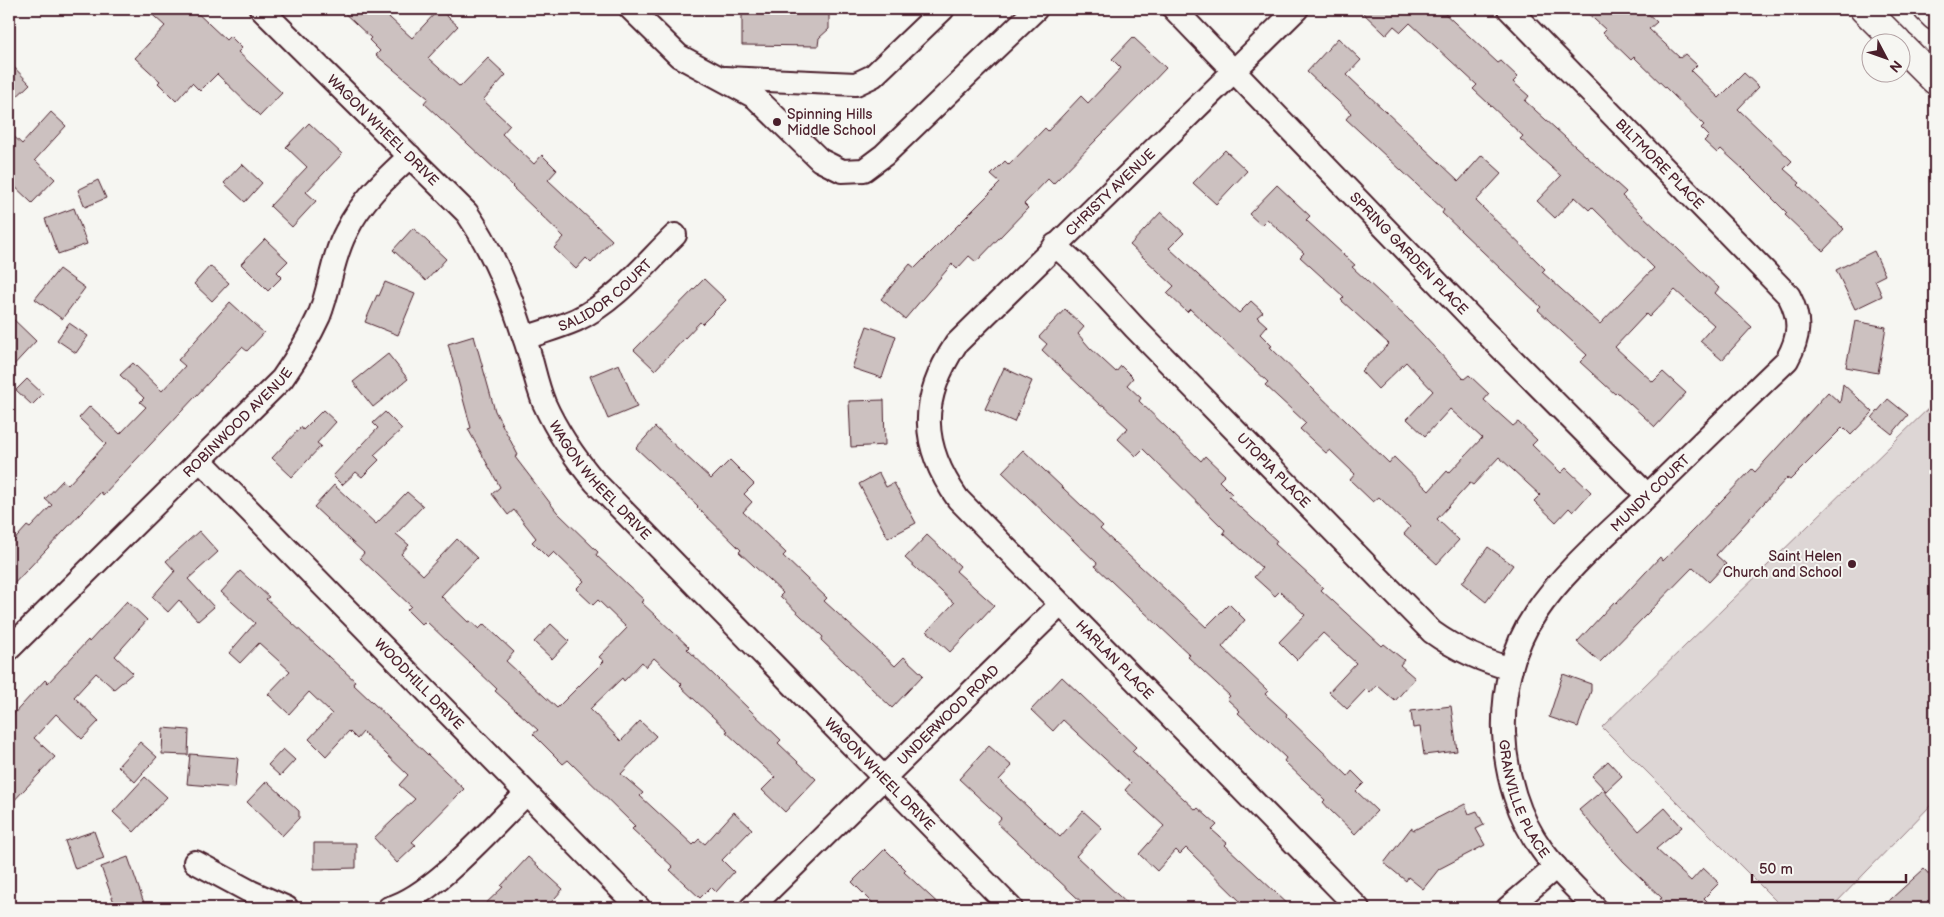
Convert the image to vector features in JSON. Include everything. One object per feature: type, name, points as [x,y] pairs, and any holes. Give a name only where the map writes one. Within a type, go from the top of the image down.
[{"type":"main road","points":[[1864,9],[1887,32]]},
{"type":"main road","points":[[1928,9],[1935,16]]},
{"type":"main road","points":[[1912,57],[1935,80]]},
{"type":"street","name":"WAGON WHEEL DRIVE","points":[[261,9],[467,213],[488,243],[525,338],[543,402],[574,458],[595,482],[1011,908]]},
{"type":"street","points":[[631,9],[679,56],[755,97],[820,160],[842,171],[864,170],[884,155],[1036,9]]},
{"type":"street","points":[[719,78],[856,84],[873,76],[943,9]]},
{"type":"street","name":"SPRING GARDEN PLACE","points":[[1174,9],[1485,332],[1647,495]]},
{"type":"street","name":"CHRISTY AVENUE","points":[[934,384],[943,363],[956,344],[1298,9]]},
{"type":"street","name":"BILTMORE PLACE","points":[[1509,9],[1789,296],[1795,309],[1799,326]]},
{"type":"street","name":"ROBINWOOD AVENUE","points":[[9,649],[271,391],[300,353],[319,315],[345,233],[358,211],[374,191],[410,156]]},
{"type":"street","name":"SALIDOR COURT","points":[[525,338],[576,320],[598,306],[619,289],[675,234]]},
{"type":"street","name":"UTOPIA PLACE","points":[[1055,245],[1077,265],[1135,328],[1432,632],[1452,646],[1475,658],[1511,669]]},
{"type":"street","name":"MUNDY COURT","points":[[1511,669],[1521,641],[1534,615],[1551,592],[1647,495],[1787,360],[1794,347],[1799,326]]},
{"type":"street","name":"HARLAN PLACE","points":[[934,384],[930,404],[930,435],[934,458],[944,479],[958,499],[1358,908]]},
{"type":"street","name":"WOODHILL DRIVE","points":[[201,461],[639,908]]},
{"type":"street","name":"UNDERWOOD ROAD","points":[[751,908],[1060,605]]},
{"type":"street","name":"GRANVILLE PLACE","points":[[1511,669],[1505,701],[1504,725],[1509,770],[1527,826],[1541,849],[1595,908]]},
{"type":"street","points":[[389,908],[414,897],[434,884],[526,794]]},
{"type":"street","points":[[195,862],[250,892],[287,908]]},
{"type":"street","points":[[1508,908],[1556,867]]},
{"type":"shaded area","name":"Saint Helen Church and School","points":[[1935,402],[1935,801],[1831,908],[1783,908],[1602,727]]},
{"type":"building","points":[[146,9],[193,9],[226,40],[230,36],[242,48],[238,52],[282,93],[260,116],[217,74],[200,91],[192,83],[176,101],[158,83],[160,81],[135,58],[165,26]]},
{"type":"building","points":[[340,9],[380,9],[412,38],[439,9],[458,26],[428,58],[460,87],[488,58],[506,75],[483,100],[510,125],[502,134],[534,164],[542,155],[557,170],[548,180],[612,240],[591,263],[586,258],[576,269],[554,248],[564,237],[513,186],[424,103],[428,98],[376,55],[380,51],[369,40],[371,38]]},
{"type":"building","points":[[742,9],[829,9],[829,29],[819,38],[818,46],[742,45]]},
{"type":"building","points":[[1359,9],[1440,9],[1498,63],[1501,61],[1518,77],[1513,82],[1529,96],[1525,101],[1626,192],[1622,196],[1719,288],[1715,293],[1752,327],[1722,360],[1700,341],[1714,325],[1675,290],[1649,317],[1646,314],[1615,347],[1653,382],[1663,372],[1686,393],[1655,427],[1617,392],[1615,394],[1580,362],[1587,355],[1538,310],[1541,307],[1442,213],[1444,210],[1346,119],[1351,113],[1307,72],[1338,38],[1361,60],[1347,75],[1459,181],[1482,155],[1502,173],[1476,201],[1545,269],[1542,272],[1600,324],[1654,268],[1592,207],[1589,210],[1575,197],[1555,218],[1537,201],[1561,176],[1520,139],[1523,136],[1473,89],[1477,85],[1410,23],[1401,32],[1394,26],[1386,35]]},
{"type":"building","points":[[1583,9],[1643,9],[1657,22],[1649,29],[1680,58],[1685,54],[1697,65],[1691,71],[1719,98],[1744,73],[1759,87],[1738,109],[1792,161],[1784,169],[1844,229],[1823,251],[1785,215],[1787,213],[1744,170],[1721,149],[1717,153],[1704,141],[1709,136],[1701,128],[1704,125],[1634,57],[1631,60],[1603,33],[1606,30]]},
{"type":"building","points":[[1133,37],[1166,68],[1145,90],[1053,184],[1048,179],[1024,204],[1028,208],[976,262],[969,256],[957,269],[952,264],[905,319],[881,299],[910,264],[915,268],[1000,183],[991,175],[1005,161],[1009,165],[1045,128],[1048,131],[1081,96],[1088,103],[1121,68],[1112,59]]},
{"type":"building","points":[[9,62],[30,84],[9,104]]},
{"type":"building","points":[[51,112],[66,126],[35,160],[55,179],[32,203],[9,181],[9,132],[22,144]]},
{"type":"building","points":[[309,123],[342,154],[306,192],[316,201],[292,227],[270,206],[307,167],[286,147]]},
{"type":"building","points":[[1225,150],[1247,171],[1216,204],[1193,183]]},
{"type":"building","points":[[242,164],[262,183],[245,202],[224,183]]},
{"type":"building","points":[[98,180],[106,198],[85,207],[78,190]]},
{"type":"building","points":[[1277,185],[1310,216],[1306,220],[1355,265],[1352,267],[1408,319],[1464,379],[1469,375],[1489,394],[1484,400],[1513,426],[1518,422],[1537,440],[1532,445],[1561,473],[1566,468],[1591,492],[1573,512],[1569,508],[1556,522],[1534,501],[1540,495],[1499,457],[1473,485],[1470,483],[1437,519],[1459,540],[1437,564],[1404,534],[1410,527],[1379,497],[1373,502],[1350,480],[1355,474],[1330,450],[1326,453],[1300,429],[1306,423],[1265,385],[1268,382],[1190,309],[1187,312],[1167,293],[1174,286],[1130,245],[1161,212],[1184,233],[1169,248],[1239,313],[1251,301],[1263,312],[1257,317],[1267,326],[1260,334],[1272,346],[1270,347],[1389,463],[1394,457],[1429,491],[1482,438],[1450,409],[1425,436],[1407,419],[1433,391],[1406,362],[1378,389],[1361,371],[1389,344],[1341,300],[1344,297],[1300,257],[1304,253],[1267,219],[1261,225],[1249,214]]},
{"type":"building","points":[[74,208],[87,244],[58,254],[45,219]]},
{"type":"building","points":[[413,228],[446,259],[426,281],[393,250]]},
{"type":"building","points":[[265,239],[288,261],[277,272],[282,277],[268,291],[241,264]]},
{"type":"building","points":[[1874,251],[1885,275],[1875,280],[1882,296],[1855,309],[1836,270]]},
{"type":"building","points":[[210,266],[229,283],[212,301],[194,284]]},
{"type":"building","points":[[59,269],[85,288],[62,319],[35,299]]},
{"type":"building","points":[[704,279],[726,300],[702,324],[700,322],[655,370],[634,350]]},
{"type":"building","points":[[385,282],[415,294],[398,335],[365,322]]},
{"type":"building","points":[[230,302],[264,333],[247,351],[242,347],[103,495],[101,492],[9,589],[9,546],[27,526],[30,528],[52,505],[45,499],[63,480],[68,485],[106,444],[79,418],[90,406],[120,434],[146,407],[140,402],[144,398],[120,375],[133,363],[162,391],[185,366],[178,360]]},
{"type":"building","points":[[1065,309],[1084,327],[1078,334],[1090,348],[1116,372],[1121,366],[1133,378],[1127,385],[1141,398],[1139,401],[1201,461],[1205,456],[1225,475],[1219,481],[1232,494],[1229,497],[1277,541],[1275,544],[1323,588],[1321,590],[1382,646],[1384,644],[1404,660],[1400,665],[1415,678],[1395,701],[1377,685],[1370,693],[1366,689],[1347,709],[1329,692],[1356,663],[1323,633],[1297,660],[1279,642],[1305,615],[1280,591],[1275,596],[1254,577],[1262,568],[1223,533],[1225,530],[1143,449],[1136,456],[1118,439],[1128,428],[1103,405],[1101,406],[1042,350],[1047,344],[1039,337]]},
{"type":"building","points":[[9,315],[36,341],[9,370]]},
{"type":"building","points":[[1855,321],[1886,327],[1878,373],[1846,367]]},
{"type":"building","points":[[69,323],[88,336],[76,353],[57,340]]},
{"type":"building","points":[[867,326],[896,336],[882,378],[852,368]]},
{"type":"building","points":[[474,336],[495,411],[518,455],[515,457],[557,512],[598,552],[596,555],[644,600],[641,602],[689,647],[687,649],[781,740],[778,743],[816,779],[785,812],[762,790],[775,777],[726,732],[728,731],[680,686],[682,684],[654,658],[646,667],[642,662],[624,681],[622,678],[590,709],[621,741],[640,721],[656,736],[621,774],[643,793],[640,796],[693,845],[699,839],[705,844],[734,812],[752,829],[722,860],[734,872],[716,892],[711,887],[700,898],[670,870],[673,867],[632,829],[635,826],[568,760],[563,764],[533,734],[538,730],[495,691],[497,689],[426,621],[422,625],[407,610],[411,606],[360,558],[364,553],[314,507],[334,485],[376,524],[407,492],[423,506],[396,534],[409,545],[401,554],[423,575],[457,539],[477,558],[441,596],[468,622],[470,621],[479,629],[484,624],[514,652],[506,661],[557,708],[604,661],[599,657],[627,628],[598,600],[593,605],[576,589],[584,581],[554,552],[548,558],[532,542],[536,538],[514,510],[508,515],[492,494],[500,487],[468,429],[471,428],[448,344]]},
{"type":"building","points":[[388,354],[408,379],[373,407],[353,382]]},
{"type":"building","points":[[619,364],[637,407],[608,419],[590,376]]},
{"type":"building","points":[[1004,368],[1032,381],[1014,422],[985,409]]},
{"type":"building","points":[[27,379],[43,394],[32,405],[16,390]]},
{"type":"building","points":[[1843,384],[1873,412],[1851,435],[1843,427],[1790,480],[1787,478],[1716,555],[1726,564],[1709,582],[1693,567],[1600,662],[1577,642],[1660,557],[1663,561],[1752,469],[1755,472],[1828,392],[1840,403]]},
{"type":"building","points":[[1888,399],[1908,415],[1892,434],[1872,418]]},
{"type":"building","points":[[884,400],[885,445],[851,447],[849,401]]},
{"type":"building","points":[[323,410],[336,422],[317,443],[321,446],[292,477],[272,458],[301,427],[303,430]]},
{"type":"building","points":[[385,412],[402,429],[374,455],[379,460],[362,477],[356,472],[342,485],[333,476],[378,428],[373,423]]},
{"type":"building","points":[[655,427],[711,479],[730,460],[754,484],[744,494],[752,502],[743,512],[786,553],[783,556],[827,598],[824,601],[895,666],[904,657],[923,675],[892,708],[821,640],[823,637],[780,596],[783,593],[739,552],[741,550],[698,506],[636,448]]},
{"type":"building","points":[[1023,450],[1103,526],[1100,529],[1206,627],[1229,604],[1245,620],[1222,647],[1268,691],[1265,694],[1287,714],[1286,716],[1348,776],[1352,771],[1364,783],[1356,791],[1377,811],[1355,834],[1330,810],[1323,802],[1325,800],[1284,761],[1286,758],[1238,713],[1240,711],[1227,699],[1230,696],[1188,657],[1190,655],[1095,566],[1097,563],[1002,472]]},
{"type":"building","points":[[879,473],[886,487],[894,483],[916,523],[888,538],[859,484]]},
{"type":"building","points":[[199,531],[218,552],[188,579],[214,607],[198,621],[179,600],[168,612],[152,597],[175,571],[166,561]]},
{"type":"building","points":[[927,535],[960,566],[956,571],[994,605],[950,652],[927,631],[954,603],[905,558]]},
{"type":"building","points":[[1488,547],[1513,565],[1486,602],[1462,583]]},
{"type":"building","points":[[240,571],[269,597],[266,599],[355,681],[353,684],[464,789],[412,842],[416,845],[397,863],[374,838],[415,799],[399,785],[408,775],[363,732],[357,739],[349,731],[326,756],[309,739],[332,714],[309,692],[289,714],[268,694],[290,671],[259,643],[240,663],[229,653],[255,623],[221,592]]},
{"type":"building","points":[[127,601],[147,620],[115,656],[133,673],[114,689],[96,673],[74,697],[99,721],[82,739],[56,714],[34,738],[55,757],[9,806],[9,719],[45,680],[48,683],[88,640],[89,642]]},
{"type":"building","points":[[551,624],[569,641],[552,659],[534,642]]},
{"type":"building","points":[[1563,674],[1591,684],[1591,691],[1578,727],[1549,717]]},
{"type":"building","points":[[1062,677],[1136,747],[1132,751],[1196,810],[1198,808],[1217,825],[1212,830],[1227,843],[1225,845],[1292,908],[1247,908],[1186,848],[1180,854],[1176,850],[1157,871],[1139,854],[1164,826],[1125,790],[1131,783],[1063,720],[1053,731],[1031,710]]},
{"type":"building","points":[[1451,706],[1457,751],[1424,755],[1420,727],[1413,728],[1411,711]]},
{"type":"building","points":[[163,728],[189,730],[188,755],[162,754]]},
{"type":"building","points":[[140,742],[157,757],[135,782],[118,766]]},
{"type":"building","points":[[989,746],[1012,766],[999,780],[1060,837],[1083,811],[1102,828],[1076,856],[1132,908],[1088,908],[997,823],[1001,818],[959,779]]},
{"type":"building","points":[[283,749],[295,760],[280,776],[268,765]]},
{"type":"building","points":[[190,754],[238,758],[235,788],[187,784]]},
{"type":"building","points":[[1608,761],[1622,776],[1606,791],[1592,776]]},
{"type":"building","points":[[145,777],[167,797],[134,832],[113,812]]},
{"type":"building","points":[[267,781],[299,811],[299,818],[282,836],[247,802]]},
{"type":"building","points":[[1603,790],[1639,831],[1665,808],[1682,827],[1656,849],[1691,881],[1703,868],[1719,883],[1704,898],[1714,908],[1670,908],[1623,861],[1579,810]]},
{"type":"building","points":[[1465,804],[1469,814],[1477,811],[1484,825],[1476,829],[1485,845],[1439,869],[1423,889],[1408,877],[1406,881],[1384,863],[1411,828],[1414,830]]},
{"type":"building","points":[[94,831],[104,859],[75,869],[65,841]]},
{"type":"building","points":[[314,843],[356,843],[356,868],[314,869]]},
{"type":"building","points":[[885,849],[906,870],[904,872],[943,908],[878,908],[852,882]]},
{"type":"building","points":[[128,857],[144,903],[128,908],[116,908],[101,867]]},
{"type":"building","points":[[528,857],[563,889],[546,908],[481,908],[503,887],[501,886]]},
{"type":"building","points":[[1924,869],[1935,881],[1935,908],[1881,908]]},
{"type":"place","name":"Spinning Hills Middle School","points":[[777,122]]},
{"type":"place","name":"Saint Helen Church and School","points":[[1852,564]]}]
